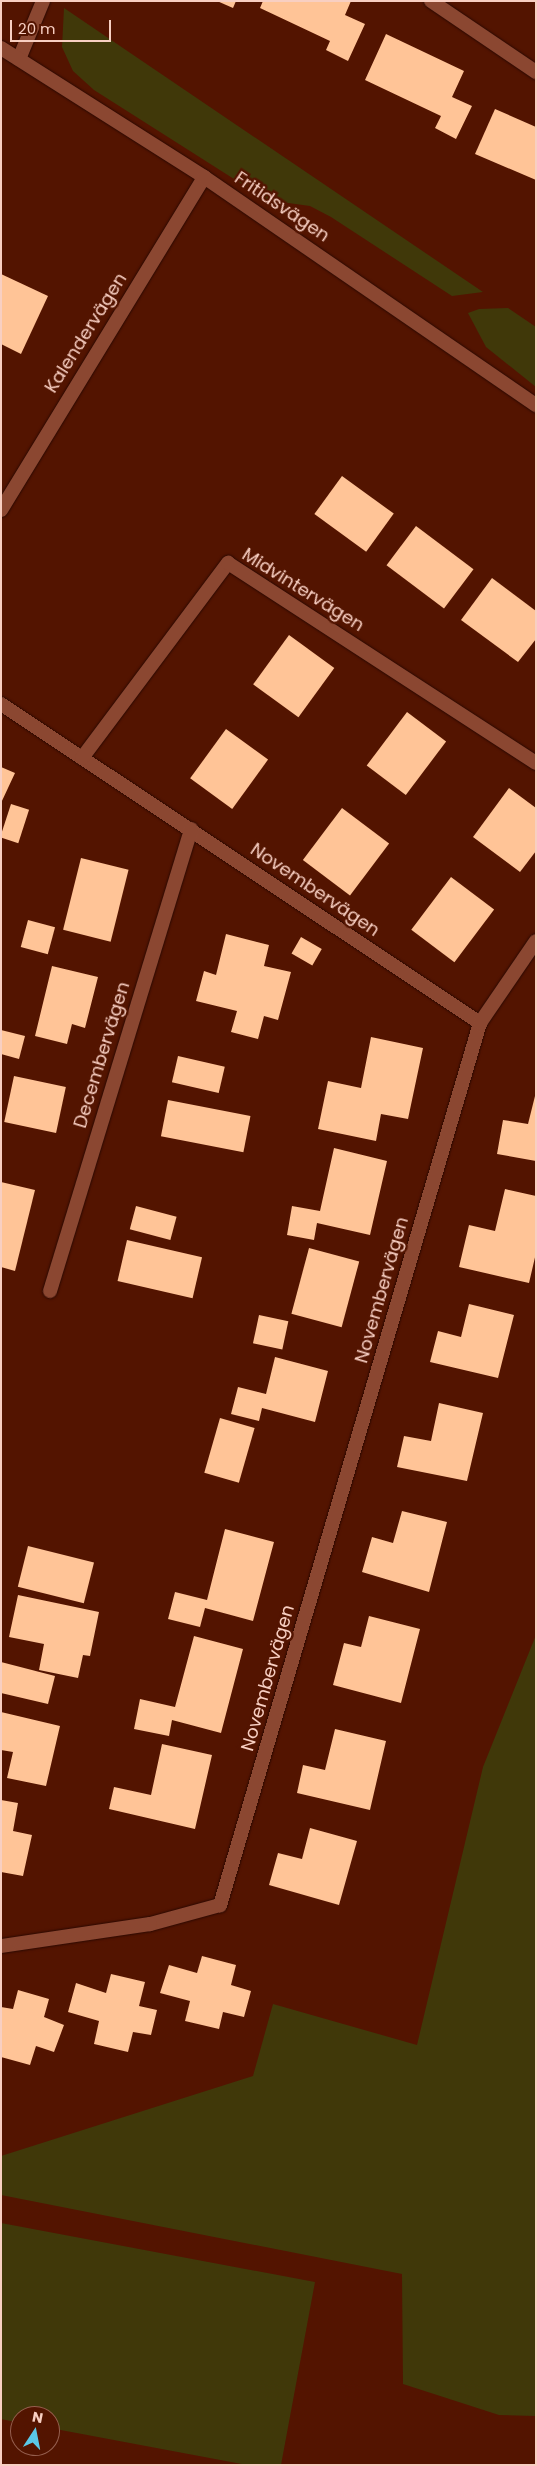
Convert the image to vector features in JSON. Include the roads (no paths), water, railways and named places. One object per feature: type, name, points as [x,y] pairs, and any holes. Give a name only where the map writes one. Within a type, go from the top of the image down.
[{"type":"street","points":[[19,59],[43,1]]},
{"type":"street","points":[[431,1],[536,72]]},
{"type":"street","name":"Fritidsvägen","points":[[1,48],[204,177],[536,405]]},
{"type":"street","name":"Kalendervägen","points":[[1,510],[204,177]]},
{"type":"street","name":"Midvintervägen","points":[[82,758],[228,563],[536,763]]},
{"type":"street","name":"Novembervägen","points":[[1,704],[480,1023],[220,1904],[150,1924],[1,1946]]},
{"type":"street","name":"Decembervägen","points":[[50,1291],[191,829]]},
{"type":"street","points":[[480,1023],[536,941]]}]
